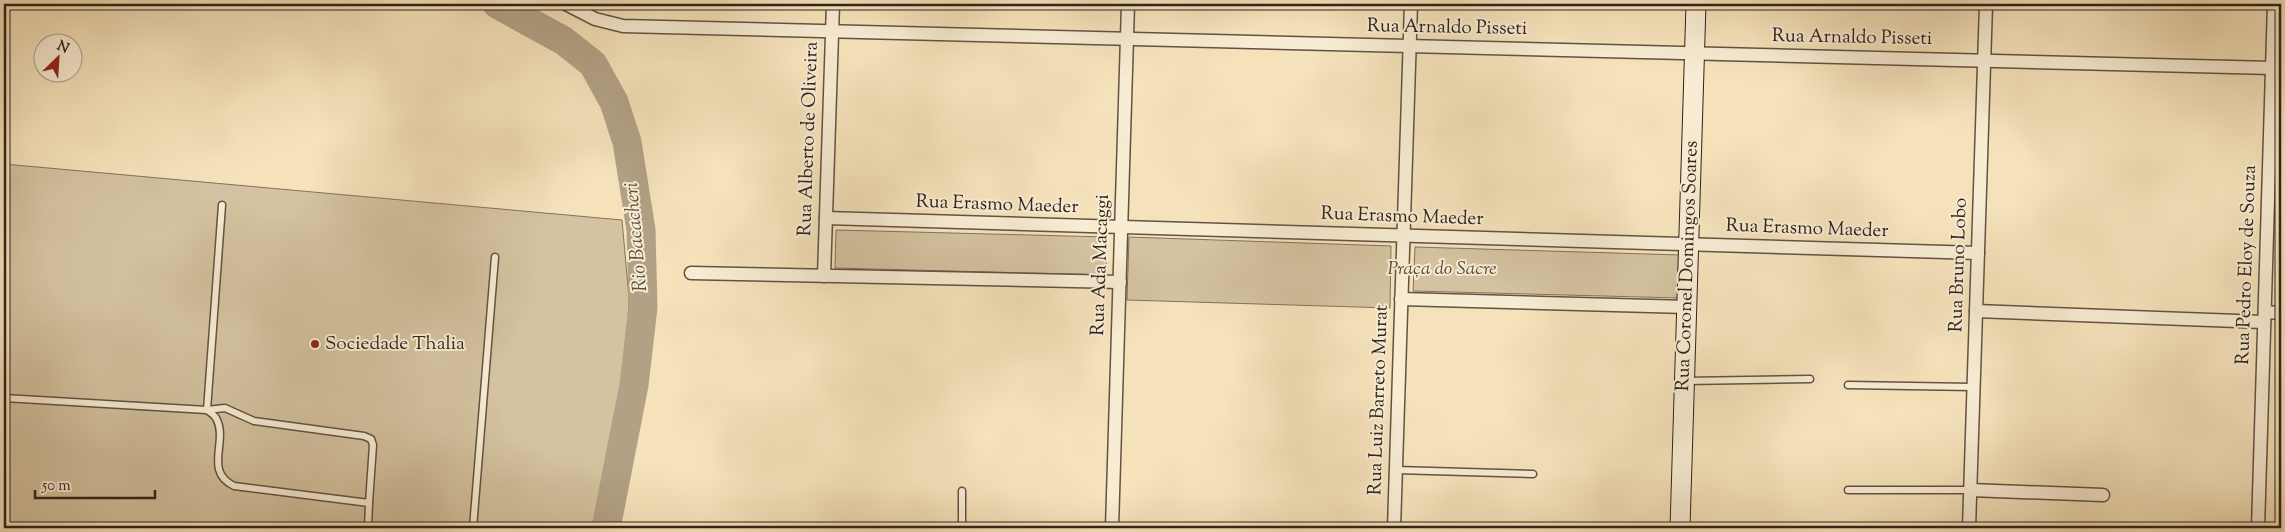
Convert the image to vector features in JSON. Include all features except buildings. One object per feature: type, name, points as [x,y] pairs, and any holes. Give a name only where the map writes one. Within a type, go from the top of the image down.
[{"type":"street","name":"Rua Arnaldo Pisseti","points":[[566,4],[595,19],[623,26],[2272,68]]},
{"type":"street","name":"Rua Alberto de Oliveira","points":[[824,276],[833,4]]},
{"type":"street","name":"Rua Ada Macaggi","points":[[1112,528],[1128,4]]},
{"type":"street","name":"Rua Luiz Barreto Murat","points":[[1394,528],[1411,4]]},
{"type":"street","name":"Rua Coronel Domingos Soares","points":[[1680,528],[1696,4]]},
{"type":"street","name":"Rua Bruno Lobo","points":[[1969,528],[1986,4]]},
{"type":"street","name":"Rua Pedro Eloy de Souza","points":[[2258,528],[2274,4]]},
{"type":"street","name":"Rua Erasmo Maeder","points":[[826,218],[1978,253]]},
{"type":"street","points":[[691,273],[1120,282]]},
{"type":"street","points":[[1402,299],[1686,307]]},
{"type":"street","points":[[1976,310],[2264,317],[2281,313]]},
{"type":"street","points":[[1970,490],[2103,495]]},
{"type":"lane","points":[[207,410],[222,205]]},
{"type":"lane","points":[[473,528],[495,257]]},
{"type":"lane","points":[[1684,381],[1810,379]]},
{"type":"lane","points":[[1848,385],[1973,387]]},
{"type":"lane","points":[[4,398],[207,410],[225,408],[254,421],[364,436],[371,439],[373,445],[368,528]]},
{"type":"lane","points":[[207,410],[216,418],[219,428],[219,472],[224,481],[234,486],[369,504]]},
{"type":"lane","points":[[1396,470],[1533,474]]},
{"type":"lane","points":[[1848,490],[1970,490]]},
{"type":"lane","points":[[962,491],[962,528]]},
{"type":"lane","points":[[1680,528],[1705,528]]},
{"type":"green space","name":"Sociedade Thalia","points":[[4,164],[622,220],[629,298],[625,390],[602,482],[596,528],[4,528]]},
{"type":"green space","points":[[836,230],[1107,237],[1106,275],[835,268]]},
{"type":"green space","points":[[1129,237],[1391,246],[1390,308],[1127,300]]},
{"type":"green space","name":"Praça do Sacre","points":[[1415,247],[1681,255],[1679,298],[1413,291]]},
{"type":"waterway","name":"Rio Bacacheri","points":[[497,4],[564,41],[593,64],[614,102],[627,142],[641,230],[643,307],[634,385],[606,528]]},
{"type":"place","name":"Sociedade Thalia","points":[[315,344]]}]
